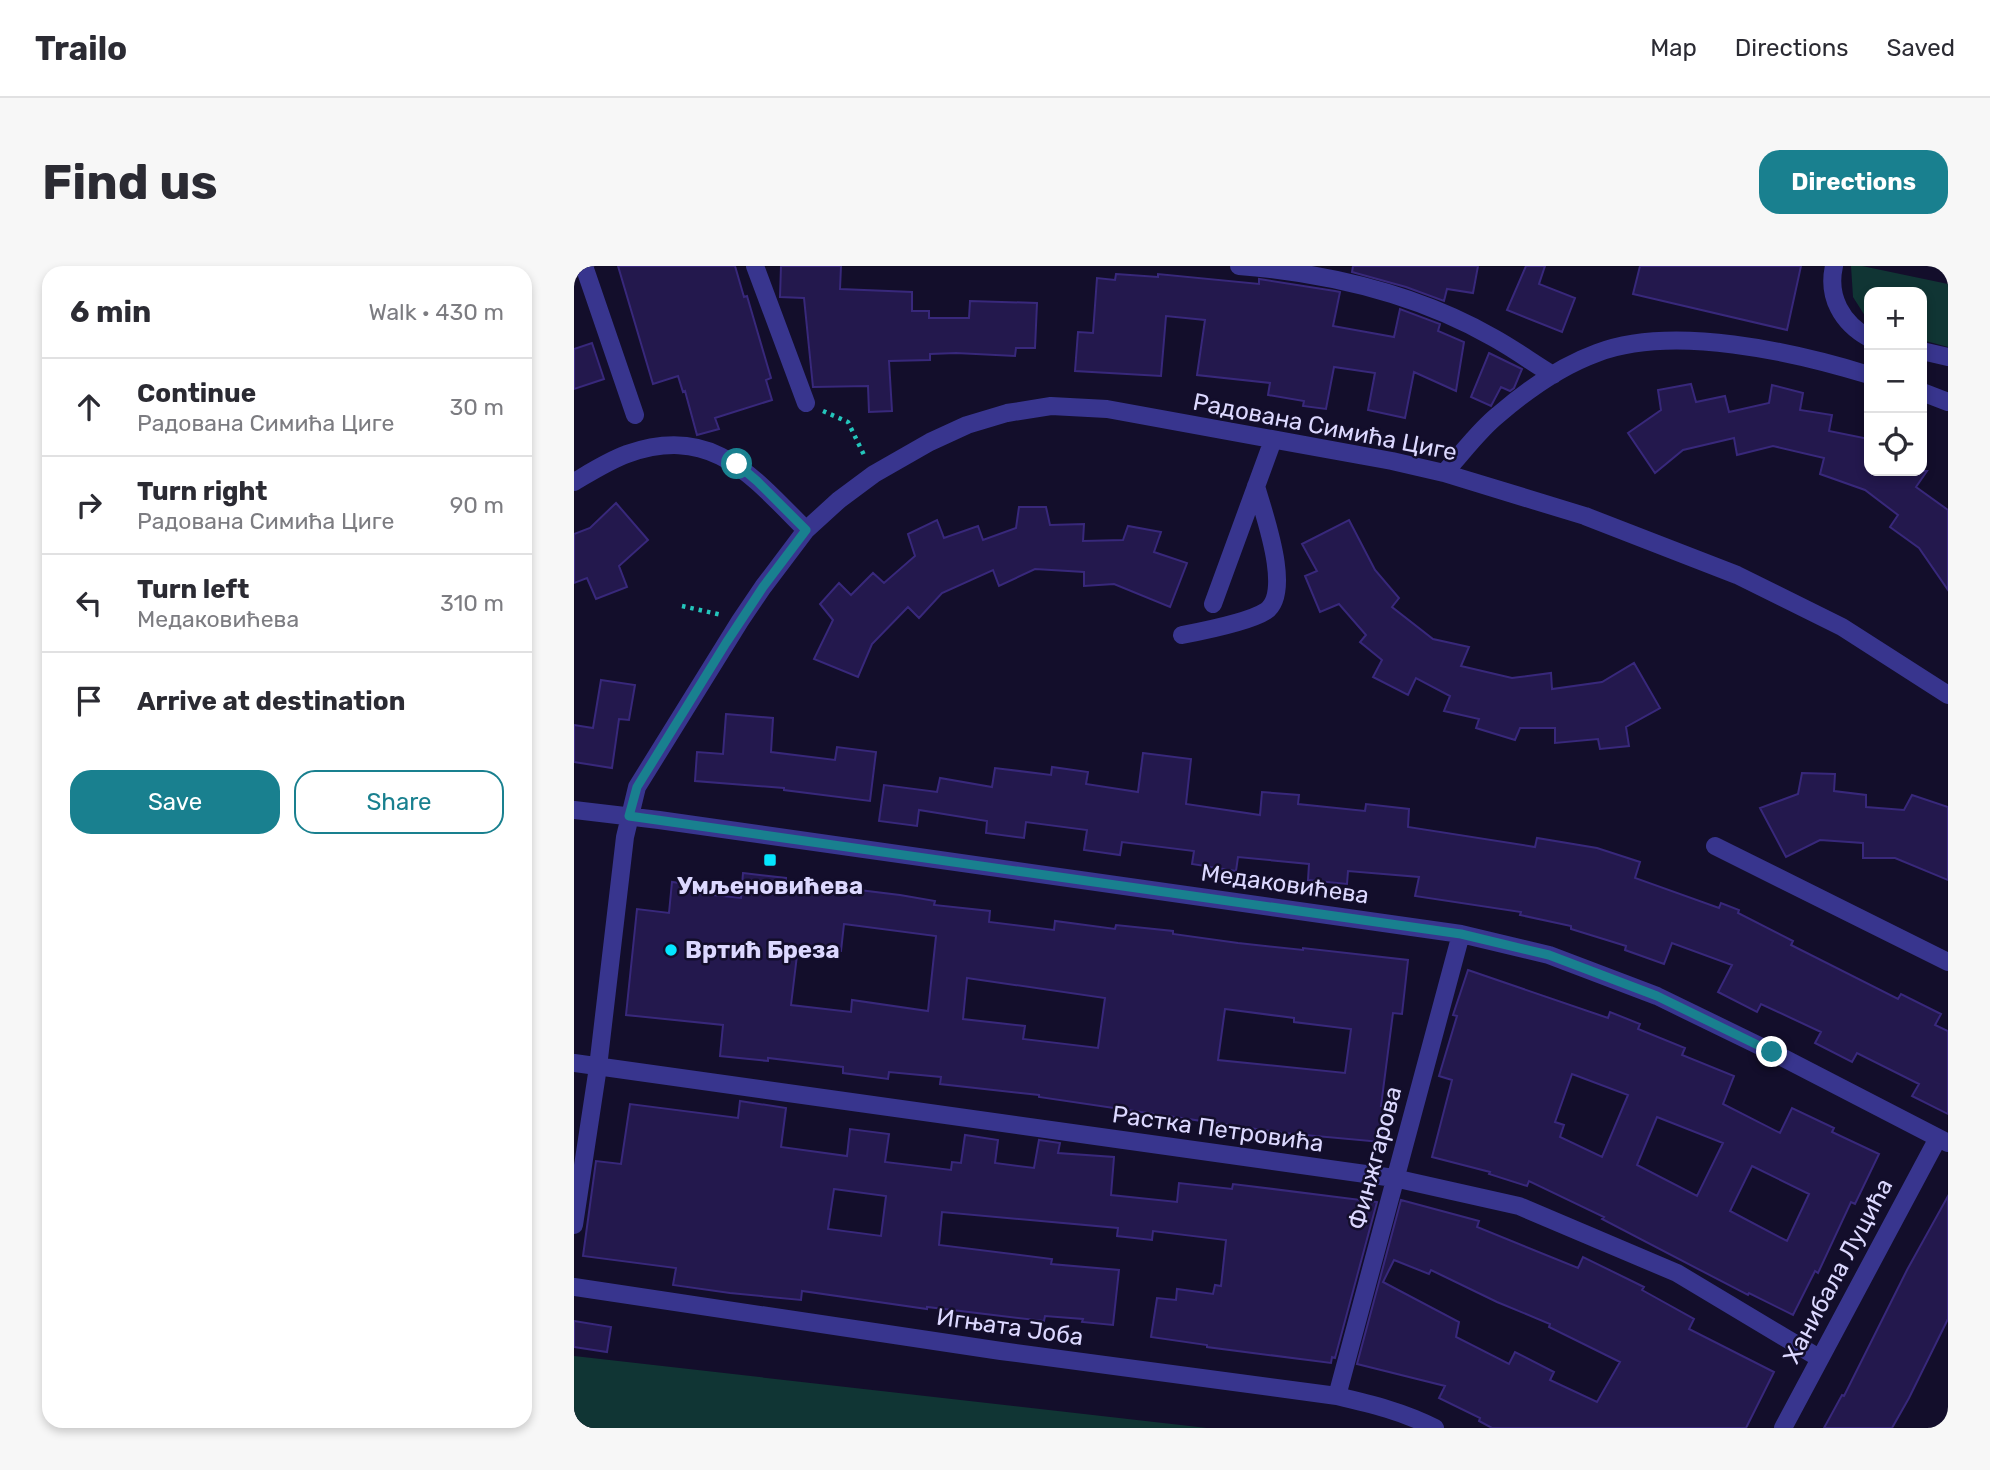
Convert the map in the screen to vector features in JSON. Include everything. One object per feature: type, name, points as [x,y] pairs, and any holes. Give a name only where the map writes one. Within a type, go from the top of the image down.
[{"type":"street","points":[[584,266],[635,415]]},
{"type":"street","points":[[755,266],[806,403]]},
{"type":"street","points":[[1239,266],[1321,277],[1416,302],[1494,338],[1553,375]]},
{"type":"street","points":[[1834,266],[1833,292],[1842,316],[1864,335]]},
{"type":"street","points":[[1444,473],[1495,417],[1553,375],[1598,352],[1630,344],[1654,341],[1755,347],[1864,373]]},
{"type":"street","points":[[1927,352],[1948,357]]},
{"type":"street","points":[[1927,394],[1948,402]]},
{"type":"street","name":"Радована Симића Циге","points":[[574,1225],[598,1066],[629,816],[637,787],[740,621],[806,530],[839,500],[874,474],[930,442],[967,425],[1007,413],[1052,406],[1107,409],[1444,473],[1586,516],[1737,575],[1842,627],[1948,695]]},
{"type":"street","points":[[1213,604],[1273,440]]},
{"type":"street","points":[[574,482],[625,454],[666,444],[685,445],[714,453],[737,464],[806,530]]},
{"type":"street","points":[[1182,635],[1250,617],[1265,611],[1273,604],[1278,572],[1256,486]]},
{"type":"street","name":"Медаковићева","points":[[574,810],[1461,934],[1549,955],[1657,996],[1943,1141]]},
{"type":"street","points":[[1715,846],[1948,961]]},
{"type":"street","name":"Финжгарова","points":[[1337,1396],[1461,934]]},
{"type":"street","name":"Растка Петровића","points":[[574,1063],[1394,1178],[1519,1206],[1677,1273],[1819,1358]]},
{"type":"street","name":"Ханибала Луцића","points":[[1783,1428],[1819,1358],[1943,1141]]},
{"type":"street","name":"Игњата Јоба","points":[[574,1287],[1001,1351],[1337,1396],[1414,1417],[1435,1428]]},
{"type":"path","points":[[806,403],[848,422],[874,474]]},
{"type":"path","points":[[682,606],[740,621]]},
{"type":"green space","points":[[1851,266],[1948,284],[1948,347],[1927,341],[1927,287],[1864,287],[1864,314],[1853,297]]},
{"type":"green space","points":[[574,1356],[1207,1428],[574,1428]]},
{"type":"building","points":[[618,266],[735,266],[744,297],[747,296],[771,378],[766,380],[772,400],[715,418],[719,429],[697,435],[678,376],[653,384]]},
{"type":"building","points":[[781,266],[841,266],[840,289],[912,292],[912,311],[929,311],[929,318],[969,318],[970,301],[1037,303],[1035,348],[1016,348],[1015,356],[930,354],[930,360],[889,361],[892,411],[869,412],[868,386],[813,387],[804,298],[780,297]]},
{"type":"building","points":[[1353,266],[1478,266],[1473,293],[1447,289],[1444,301],[1352,272]]},
{"type":"building","points":[[1526,266],[1545,266],[1539,284],[1575,298],[1562,332],[1507,310]]},
{"type":"building","points":[[1640,266],[1801,266],[1787,330],[1633,294]]},
{"type":"building","points":[[1116,274],[1158,277],[1158,274],[1259,284],[1259,279],[1340,292],[1333,326],[1394,337],[1400,309],[1440,324],[1438,331],[1464,342],[1456,391],[1414,372],[1405,418],[1368,410],[1375,373],[1334,367],[1326,409],[1303,406],[1304,401],[1268,395],[1270,383],[1197,375],[1205,320],[1166,316],[1161,376],[1075,371],[1078,332],[1093,333],[1097,278],[1115,280]]},
{"type":"building","points":[[592,343],[604,379],[574,389],[574,349]]},
{"type":"building","points":[[1489,353],[1522,369],[1514,388],[1510,391],[1501,387],[1491,406],[1471,397]]},
{"type":"building","points":[[1691,384],[1696,402],[1725,396],[1729,412],[1769,403],[1772,385],[1803,393],[1800,410],[1832,415],[1829,431],[1864,438],[1864,476],[1924,476],[1916,487],[1948,510],[1948,590],[1919,548],[1890,527],[1898,515],[1865,490],[1820,474],[1824,458],[1773,446],[1737,455],[1734,438],[1683,450],[1655,473],[1628,433],[1661,410],[1658,390]]},
{"type":"building","points":[[616,503],[648,540],[619,566],[627,587],[596,599],[587,578],[574,583],[574,534],[590,528]]},
{"type":"building","points":[[1019,507],[1046,507],[1050,525],[1084,524],[1083,541],[1123,540],[1128,526],[1161,532],[1154,552],[1187,563],[1170,607],[1114,584],[1084,586],[1084,572],[1035,569],[999,586],[993,570],[942,593],[919,618],[908,607],[872,644],[858,677],[814,659],[833,620],[820,604],[839,583],[851,595],[873,573],[884,583],[915,556],[908,534],[937,520],[944,538],[978,526],[983,540],[1016,528]]},
{"type":"building","points":[[1349,520],[1375,570],[1399,598],[1392,607],[1433,639],[1469,647],[1461,666],[1512,678],[1551,673],[1552,689],[1602,682],[1634,663],[1660,708],[1626,727],[1629,746],[1600,749],[1598,739],[1555,743],[1555,728],[1520,728],[1515,740],[1476,728],[1479,719],[1444,711],[1450,696],[1416,678],[1408,695],[1373,677],[1382,660],[1360,642],[1366,635],[1339,604],[1320,612],[1305,576],[1317,571],[1302,544]]},
{"type":"building","points":[[601,680],[635,685],[629,720],[619,719],[612,768],[574,762],[574,725],[593,728]]},
{"type":"building","points":[[726,714],[773,718],[771,752],[835,760],[837,747],[876,752],[870,801],[784,788],[695,781],[697,752],[723,754]]},
{"type":"building","points":[[1143,753],[1191,759],[1186,804],[1260,815],[1262,792],[1299,795],[1298,804],[1365,811],[1366,804],[1409,809],[1408,827],[1535,847],[1537,838],[1597,848],[1640,862],[1635,878],[1719,908],[1721,903],[1739,910],[1738,913],[1793,941],[1791,945],[1898,999],[1901,994],[1941,1014],[1935,1025],[1948,1031],[1948,1114],[1912,1096],[1919,1084],[1857,1053],[1852,1062],[1815,1043],[1821,1032],[1761,1004],[1757,1012],[1718,992],[1732,965],[1672,943],[1664,964],[1625,950],[1626,946],[1571,929],[1571,926],[1520,915],[1521,912],[1415,896],[1419,877],[1348,871],[1347,884],[1308,880],[1309,864],[1238,857],[1236,871],[1192,864],[1194,851],[1122,842],[1120,855],[1084,850],[1087,830],[1026,822],[1024,838],[986,833],[987,821],[919,810],[917,826],[879,821],[884,785],[937,792],[940,778],[992,787],[995,768],[1051,775],[1052,767],[1088,772],[1086,784],[1138,792]]},
{"type":"building","points":[[1802,773],[1835,774],[1834,791],[1866,795],[1866,807],[1904,810],[1912,795],[1948,807],[1948,880],[1895,858],[1863,858],[1863,843],[1820,840],[1786,857],[1760,808],[1798,794]]},
{"type":"building","points":[[743,873],[900,895],[935,901],[934,905],[990,911],[989,922],[1054,930],[1055,921],[1115,929],[1116,925],[1173,931],[1173,934],[1238,943],[1408,960],[1402,1014],[1393,1013],[1381,1106],[1385,1106],[1381,1142],[1283,1133],[1039,1095],[940,1084],[941,1077],[889,1072],[888,1079],[843,1073],[843,1067],[768,1058],[768,1061],[720,1056],[723,1025],[626,1015],[637,909],[669,913],[672,882],[695,885],[694,893],[741,898]],"holes":[[[844,924],[936,936],[928,1011],[852,1000],[851,1012],[791,1005],[798,947],[841,951]],[[967,978],[1105,998],[1098,1048],[1023,1039],[1025,1026],[963,1019]],[[1225,1009],[1351,1029],[1345,1073],[1218,1060]]]},
{"type":"building","points":[[1468,970],[1608,1018],[1610,1012],[1640,1024],[1638,1029],[1685,1048],[1682,1055],[1734,1076],[1723,1104],[1780,1133],[1792,1108],[1834,1128],[1832,1132],[1879,1154],[1855,1204],[1851,1202],[1818,1273],[1815,1271],[1793,1315],[1749,1293],[1748,1295],[1602,1219],[1604,1217],[1529,1181],[1527,1186],[1489,1174],[1490,1172],[1432,1157],[1452,1080],[1439,1076],[1457,1016],[1453,1015]],"holes":[[[1572,1074],[1628,1095],[1602,1157],[1560,1137],[1564,1125],[1555,1122]],[[1657,1117],[1723,1143],[1697,1196],[1637,1165]],[[1752,1166],[1809,1194],[1787,1241],[1730,1211]]]},
{"type":"building","points":[[740,1101],[786,1108],[781,1147],[847,1156],[850,1129],[889,1134],[885,1162],[951,1170],[952,1162],[961,1163],[965,1135],[998,1140],[995,1163],[1034,1168],[1039,1140],[1060,1143],[1058,1153],[1114,1157],[1111,1195],[1177,1202],[1179,1183],[1232,1189],[1233,1184],[1377,1202],[1335,1358],[1332,1357],[1331,1363],[1151,1337],[1157,1298],[1176,1300],[1177,1289],[1213,1294],[1215,1285],[1221,1286],[1226,1240],[1153,1231],[1152,1240],[1117,1236],[1118,1228],[942,1212],[939,1245],[1052,1259],[1051,1264],[1119,1270],[1113,1325],[1082,1322],[1083,1319],[1045,1316],[1044,1321],[927,1309],[802,1291],[801,1300],[730,1293],[673,1285],[676,1268],[583,1256],[596,1161],[621,1164],[630,1104],[738,1118]],"holes":[[[834,1189],[886,1196],[881,1236],[828,1229]]]},
{"type":"building","points":[[1948,1196],[1948,1319],[1909,1398],[1892,1428],[1824,1428],[1842,1395],[1844,1396],[1907,1270]]},
{"type":"building","points":[[1401,1200],[1479,1221],[1477,1227],[1578,1268],[1583,1257],[1644,1287],[1642,1290],[1694,1319],[1689,1329],[1774,1372],[1746,1428],[1492,1428],[1479,1421],[1480,1418],[1439,1398],[1445,1386],[1357,1364]],"holes":[[[1394,1260],[1429,1274],[1431,1270],[1550,1324],[1549,1327],[1620,1362],[1597,1402],[1550,1380],[1554,1372],[1515,1352],[1509,1364],[1456,1337],[1459,1322],[1383,1282]]]},
{"type":"building","points":[[574,1321],[611,1327],[607,1352],[574,1347]]},
{"type":"place","name":"Умљеновићева","points":[[770,860]]},
{"type":"place","name":"Вртић Бреза","points":[[671,950]]},
{"type":"route","points":[[737,464],[806,530],[763,587],[726,643],[637,787],[629,816],[1461,934],[1549,955],[1657,996],[1772,1052]]}]
